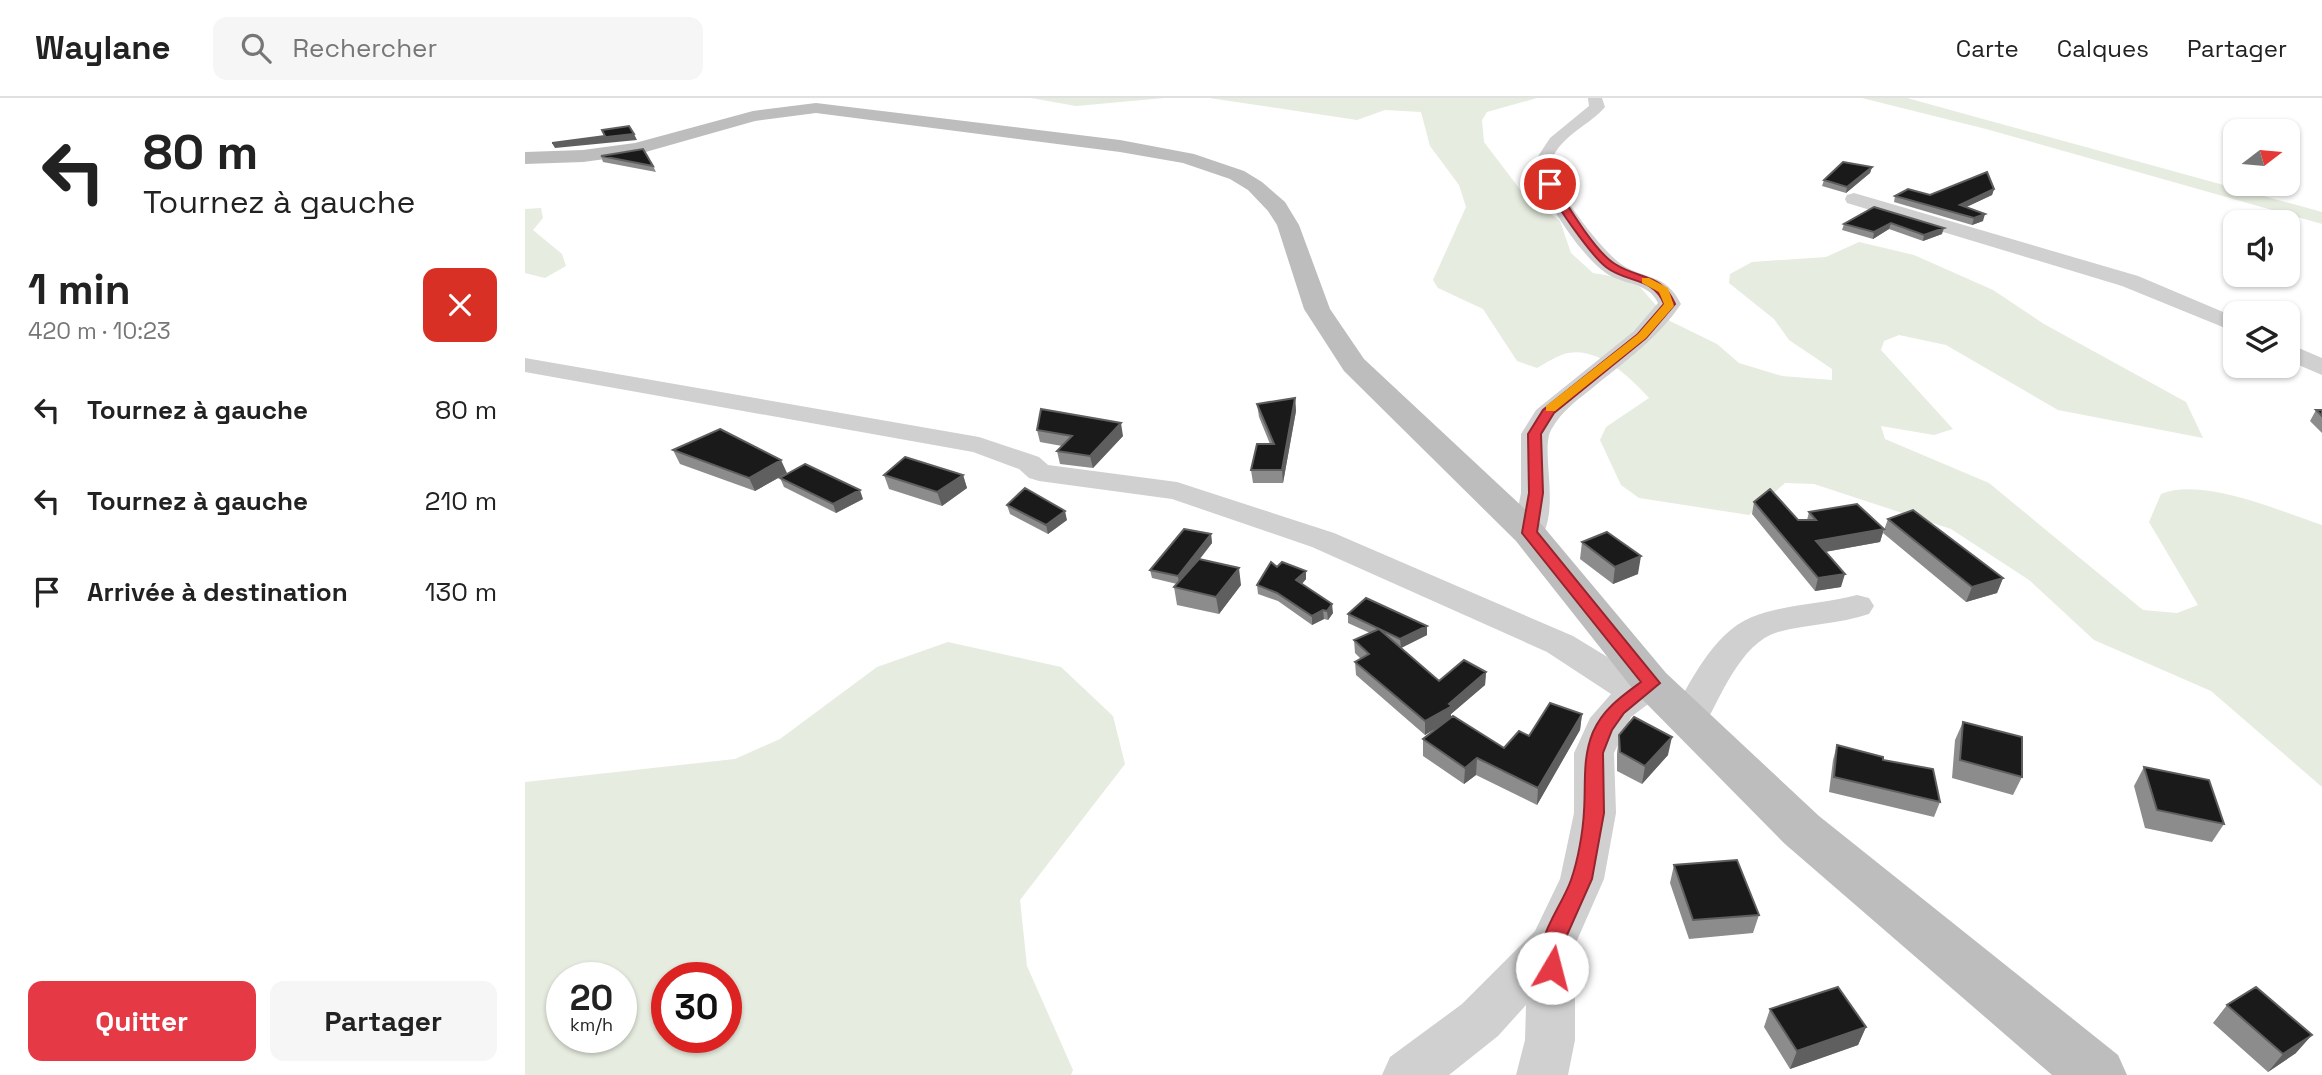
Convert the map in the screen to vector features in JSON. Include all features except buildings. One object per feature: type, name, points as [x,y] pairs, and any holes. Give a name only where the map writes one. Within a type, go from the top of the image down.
[{"type":"street","points":[[1529,533],[1536,493],[1535,434],[1549,410],[1642,336],[1670,304],[1664,290],[1658,285],[1616,270],[1598,254],[1564,210],[1543,169],[1545,154],[1597,107],[1598,100],[1595,98]]},
{"type":"street","points":[[525,158],[583,156],[635,149],[671,142],[753,116],[815,108],[1120,146],[1187,158],[1237,175],[1255,186],[1277,207],[1288,225],[1317,309],[1354,365],[1529,533],[1644,687]]},
{"type":"street","points":[[1854,199],[2130,281],[2223,320]]},
{"type":"street","points":[[2300,357],[2322,368]]},
{"type":"street","points":[[525,365],[811,418],[953,440],[995,450],[1030,463],[1039,472],[1177,491],[1323,540],[1560,644],[1644,687],[1688,720],[1802,830],[2097,1075]]},
{"type":"street","points":[[1688,720],[1737,644],[1752,630],[1772,623],[1832,616],[1857,606]]},
{"type":"street","points":[[1408,1075],[1480,1020],[1552,944],[1582,879],[1594,813],[1594,753],[1604,728],[1618,708],[1644,687]]},
{"type":"street","points":[[1542,1075],[1550,1040],[1552,944]]},
{"type":"shaded area","points":[[1031,98],[1165,98],[1076,106]]},
{"type":"shaded area","points":[[1209,98],[1537,98],[1487,112],[1482,120],[1484,142],[1522,192],[1560,221],[1571,253],[1593,273],[1616,277],[1640,287],[1670,321],[1717,344],[1739,363],[1782,376],[1832,380],[1832,369],[1789,340],[1774,319],[1729,283],[1730,274],[1752,262],[1826,257],[1859,242],[1914,255],[1993,290],[2044,324],[2186,402],[2203,438],[2058,410],[1946,345],[1899,335],[1884,341],[1881,350],[1953,429],[1934,435],[1881,426],[1885,439],[1989,483],[2143,610],[2177,613],[2198,605],[2149,522],[2161,494],[2178,490],[2219,493],[2322,525],[2322,787],[2211,691],[2094,640],[2029,580],[1951,529],[1814,484],[1785,483],[1749,515],[1639,498],[1621,485],[1600,440],[1606,427],[1649,398],[1642,390],[1624,373],[1603,359],[1580,352],[1556,357],[1537,368],[1517,361],[1483,309],[1438,288],[1433,280],[1466,207],[1459,185],[1430,146],[1421,112],[1385,110],[1357,120]]},
{"type":"shaded area","points":[[1862,98],[1907,98],[2223,185],[2223,196],[2264,196],[2322,212],[2322,224],[2300,218],[2300,210],[2272,210],[1986,129]]},
{"type":"shaded area","points":[[541,208],[543,218],[533,230],[562,254],[566,266],[545,278],[525,273],[525,209]]},
{"type":"shaded area","points":[[948,642],[1061,667],[1113,716],[1125,764],[1020,900],[1027,966],[1073,1070],[1071,1075],[525,1075],[525,782],[735,759],[780,739],[877,667]]},
{"type":"slow traffic","points":[[1551,409],[1642,336],[1670,304],[1664,290],[1646,280]]},
{"type":"route","points":[[1550,184],[1564,210],[1598,254],[1616,270],[1658,285],[1664,290],[1670,304],[1642,336],[1549,410],[1535,434],[1536,493],[1529,533],[1651,683],[1618,708],[1604,728],[1594,753],[1594,813],[1582,879],[1552,944],[1552,968]]}]
